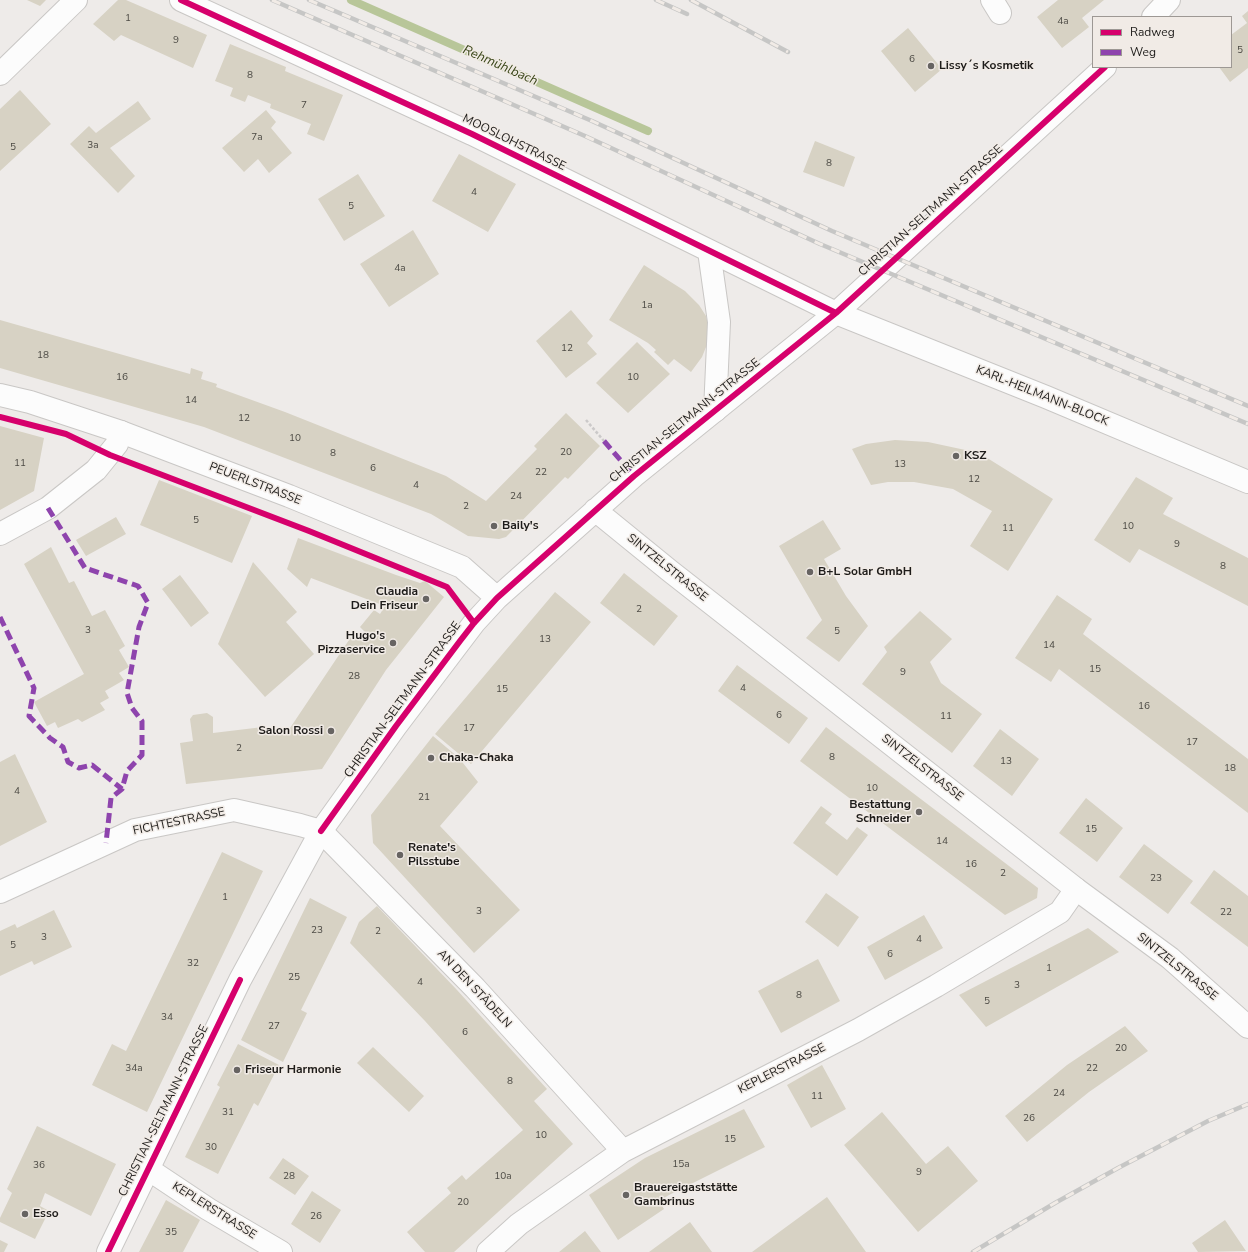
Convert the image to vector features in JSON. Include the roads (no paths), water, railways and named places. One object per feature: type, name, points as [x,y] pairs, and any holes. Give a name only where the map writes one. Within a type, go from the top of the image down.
[{"type":"street","points":[[0,74],[76,0]]},
{"type":"street","name":"MOOSLOHSTRASSE","points":[[181,0],[472,134],[836,313]]},
{"type":"street","points":[[1154,16],[1169,0]]},
{"type":"street","name":"CHRISTIAN-SELTMANN-STRASSE","points":[[108,1252],[240,980],[321,832],[474,623],[497,598],[595,510],[836,313],[1104,68]]},
{"type":"street","points":[[709,251],[720,322],[715,411]]},
{"type":"street","name":"KARL-HEILMANN-BLOCK","points":[[836,313],[1046,397],[1248,482]]},
{"type":"street","name":"PEUERLSTRASSE","points":[[0,394],[30,402],[121,432],[289,496],[462,567],[497,598]]},
{"type":"street","points":[[0,534],[48,508],[96,470],[117,444],[121,432]]},
{"type":"street","name":"SINTZELSTRASSE","points":[[595,510],[676,576],[1076,889],[1170,958],[1248,1027]]},
{"type":"street","name":"FICHTESTRASSE","points":[[0,892],[135,830],[234,810],[300,825],[321,832]]},
{"type":"street","name":"AN DEN STÄDELN","points":[[321,832],[475,988],[623,1150]]},
{"type":"street","name":"KEPLERSTRASSE","points":[[488,1252],[519,1224],[623,1150],[858,1030],[936,986],[1060,912],[1076,889]]},
{"type":"street","name":"KEPLERSTRASSE","points":[[148,1169],[208,1209],[281,1252]]},
{"type":"waterway","name":"Rehmühlbach","points":[[351,0],[648,131]]},
{"type":"railway","points":[[272,0],[585,136],[820,244],[1248,424]]},
{"type":"railway","points":[[309,0],[592,121],[832,231],[1248,406]]},
{"type":"railway","points":[[656,0],[687,14]]},
{"type":"railway","points":[[691,0],[788,52]]},
{"type":"railway","points":[[973,1252],[1055,1203],[1118,1168],[1208,1121],[1248,1104]]},
{"type":"place","name":"Lissy´s Kosmetik","points":[[931,66]]},
{"type":"place","name":"KSZ","points":[[956,456]]},
{"type":"place","name":"Baily's","points":[[494,526]]},
{"type":"place","name":"B+L Solar GmbH","points":[[810,572]]},
{"type":"place","name":"Claudia Dein Friseur","points":[[426,599]]},
{"type":"place","name":"Hugo's Pizzaservice","points":[[393,643]]},
{"type":"place","name":"Salon Rossi","points":[[331,731]]},
{"type":"place","name":"Chaka-Chaka","points":[[431,758]]},
{"type":"place","name":"Bestattung Schneider","points":[[919,812]]},
{"type":"place","name":"Renate's Pilsstube","points":[[400,855]]},
{"type":"place","name":"Friseur Harmonie","points":[[237,1070]]},
{"type":"place","name":"Brauereigaststätte Gambrinus","points":[[626,1195]]},
{"type":"place","name":"Esso","points":[[25,1214]]}]
